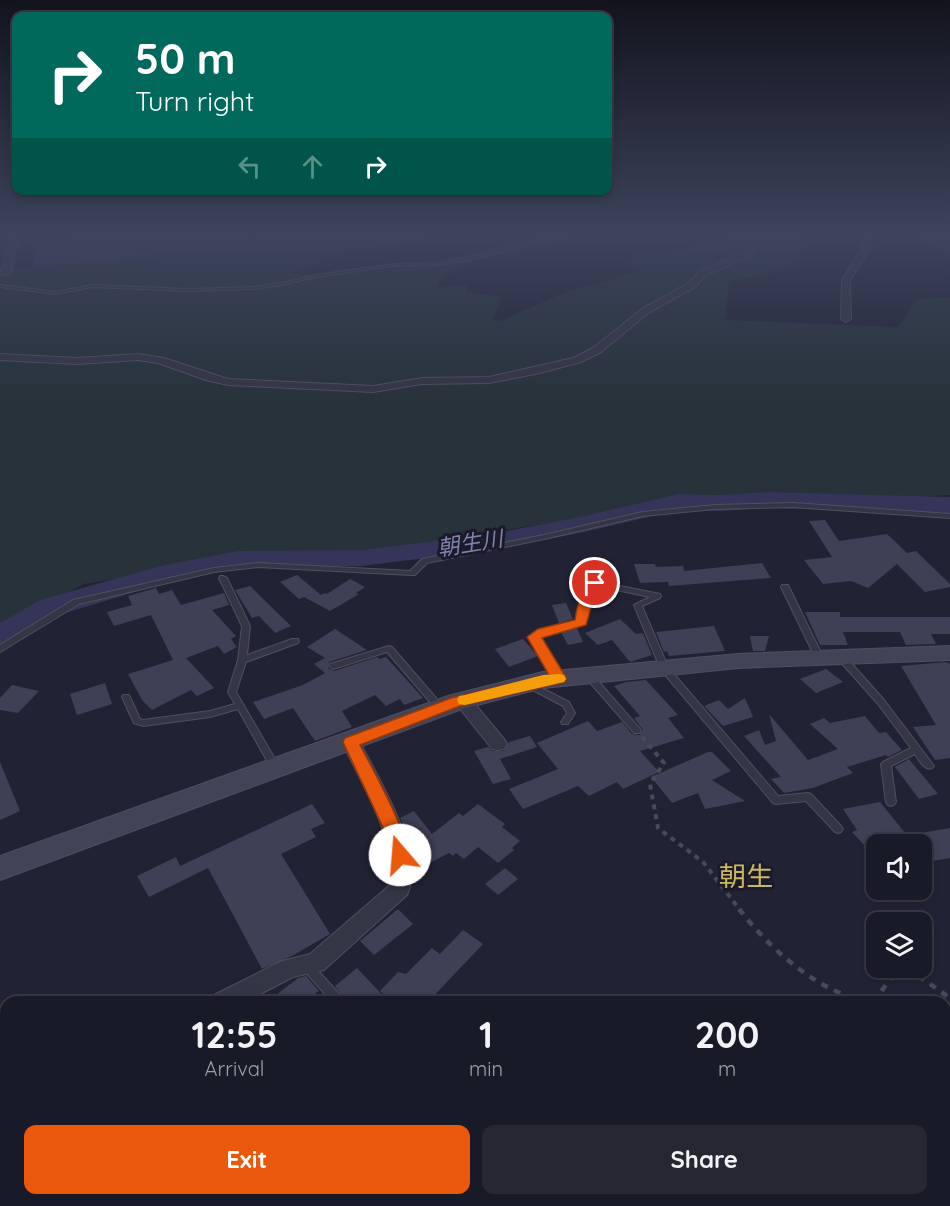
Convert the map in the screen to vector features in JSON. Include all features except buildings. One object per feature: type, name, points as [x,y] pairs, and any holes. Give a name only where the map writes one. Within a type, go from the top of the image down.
[{"type":"street","points":[[0,357],[95,362],[138,357],[160,360],[228,382],[348,388],[373,389],[422,381],[489,380],[577,360],[597,350],[645,311],[679,292]]},
{"type":"street","points":[[846,292],[846,319]]},
{"type":"street","points":[[0,868],[451,705],[528,684],[664,668],[829,656],[950,652]]},
{"type":"street","points":[[451,705],[498,744]]},
{"type":"street","points":[[234,996],[290,968],[316,963],[400,889],[404,872],[397,838],[351,742]]},
{"type":"lane","points":[[0,649],[76,602],[214,570],[258,565],[412,573],[425,561],[643,514],[715,507],[792,505],[950,516]]},
{"type":"lane","points":[[223,578],[246,626],[242,660],[232,692],[276,770]]},
{"type":"lane","points":[[559,679],[534,637],[543,632],[581,622],[585,604],[595,583],[657,596],[638,605],[664,668],[776,800],[808,797],[838,829]]},
{"type":"lane","points":[[785,587],[829,656],[882,702],[929,766]]},
{"type":"lane","points":[[242,660],[295,641]]},
{"type":"lane","points":[[333,666],[389,649],[451,705]]},
{"type":"lane","points":[[590,676],[637,731]]},
{"type":"lane","points":[[528,684],[566,704],[571,713],[565,722]]},
{"type":"lane","points":[[126,697],[137,721],[143,723],[210,714],[239,706]]},
{"type":"lane","points":[[891,802],[886,764],[917,749]]},
{"type":"lane","points":[[306,965],[334,996]]},
{"type":"path","points":[[637,731],[664,763],[650,784],[658,828],[703,862],[756,930],[794,966],[847,996]]},
{"type":"path","points":[[876,996],[891,978]]},
{"type":"path","points":[[921,978],[947,996]]},
{"type":"shaded area","points":[[0,292],[468,292],[502,297],[493,320],[500,321],[566,292],[728,292],[725,320],[898,327],[917,299],[950,297],[950,495],[823,502],[770,500],[652,508],[505,530],[398,556],[277,553],[84,584],[0,629]]},
{"type":"waterway","name":"朝生川","points":[[0,636],[51,607],[170,572],[238,559],[362,558],[491,542],[580,525],[678,502],[719,503],[770,500],[950,505]]},
{"type":"slow traffic","points":[[465,700],[543,680],[559,679]]},
{"type":"district","name":"朝生","points":[[746,876]]},
{"type":"route","points":[[400,855],[397,838],[351,742],[456,702],[543,680],[559,679],[534,637],[543,632],[581,622],[585,604],[595,583]]}]
